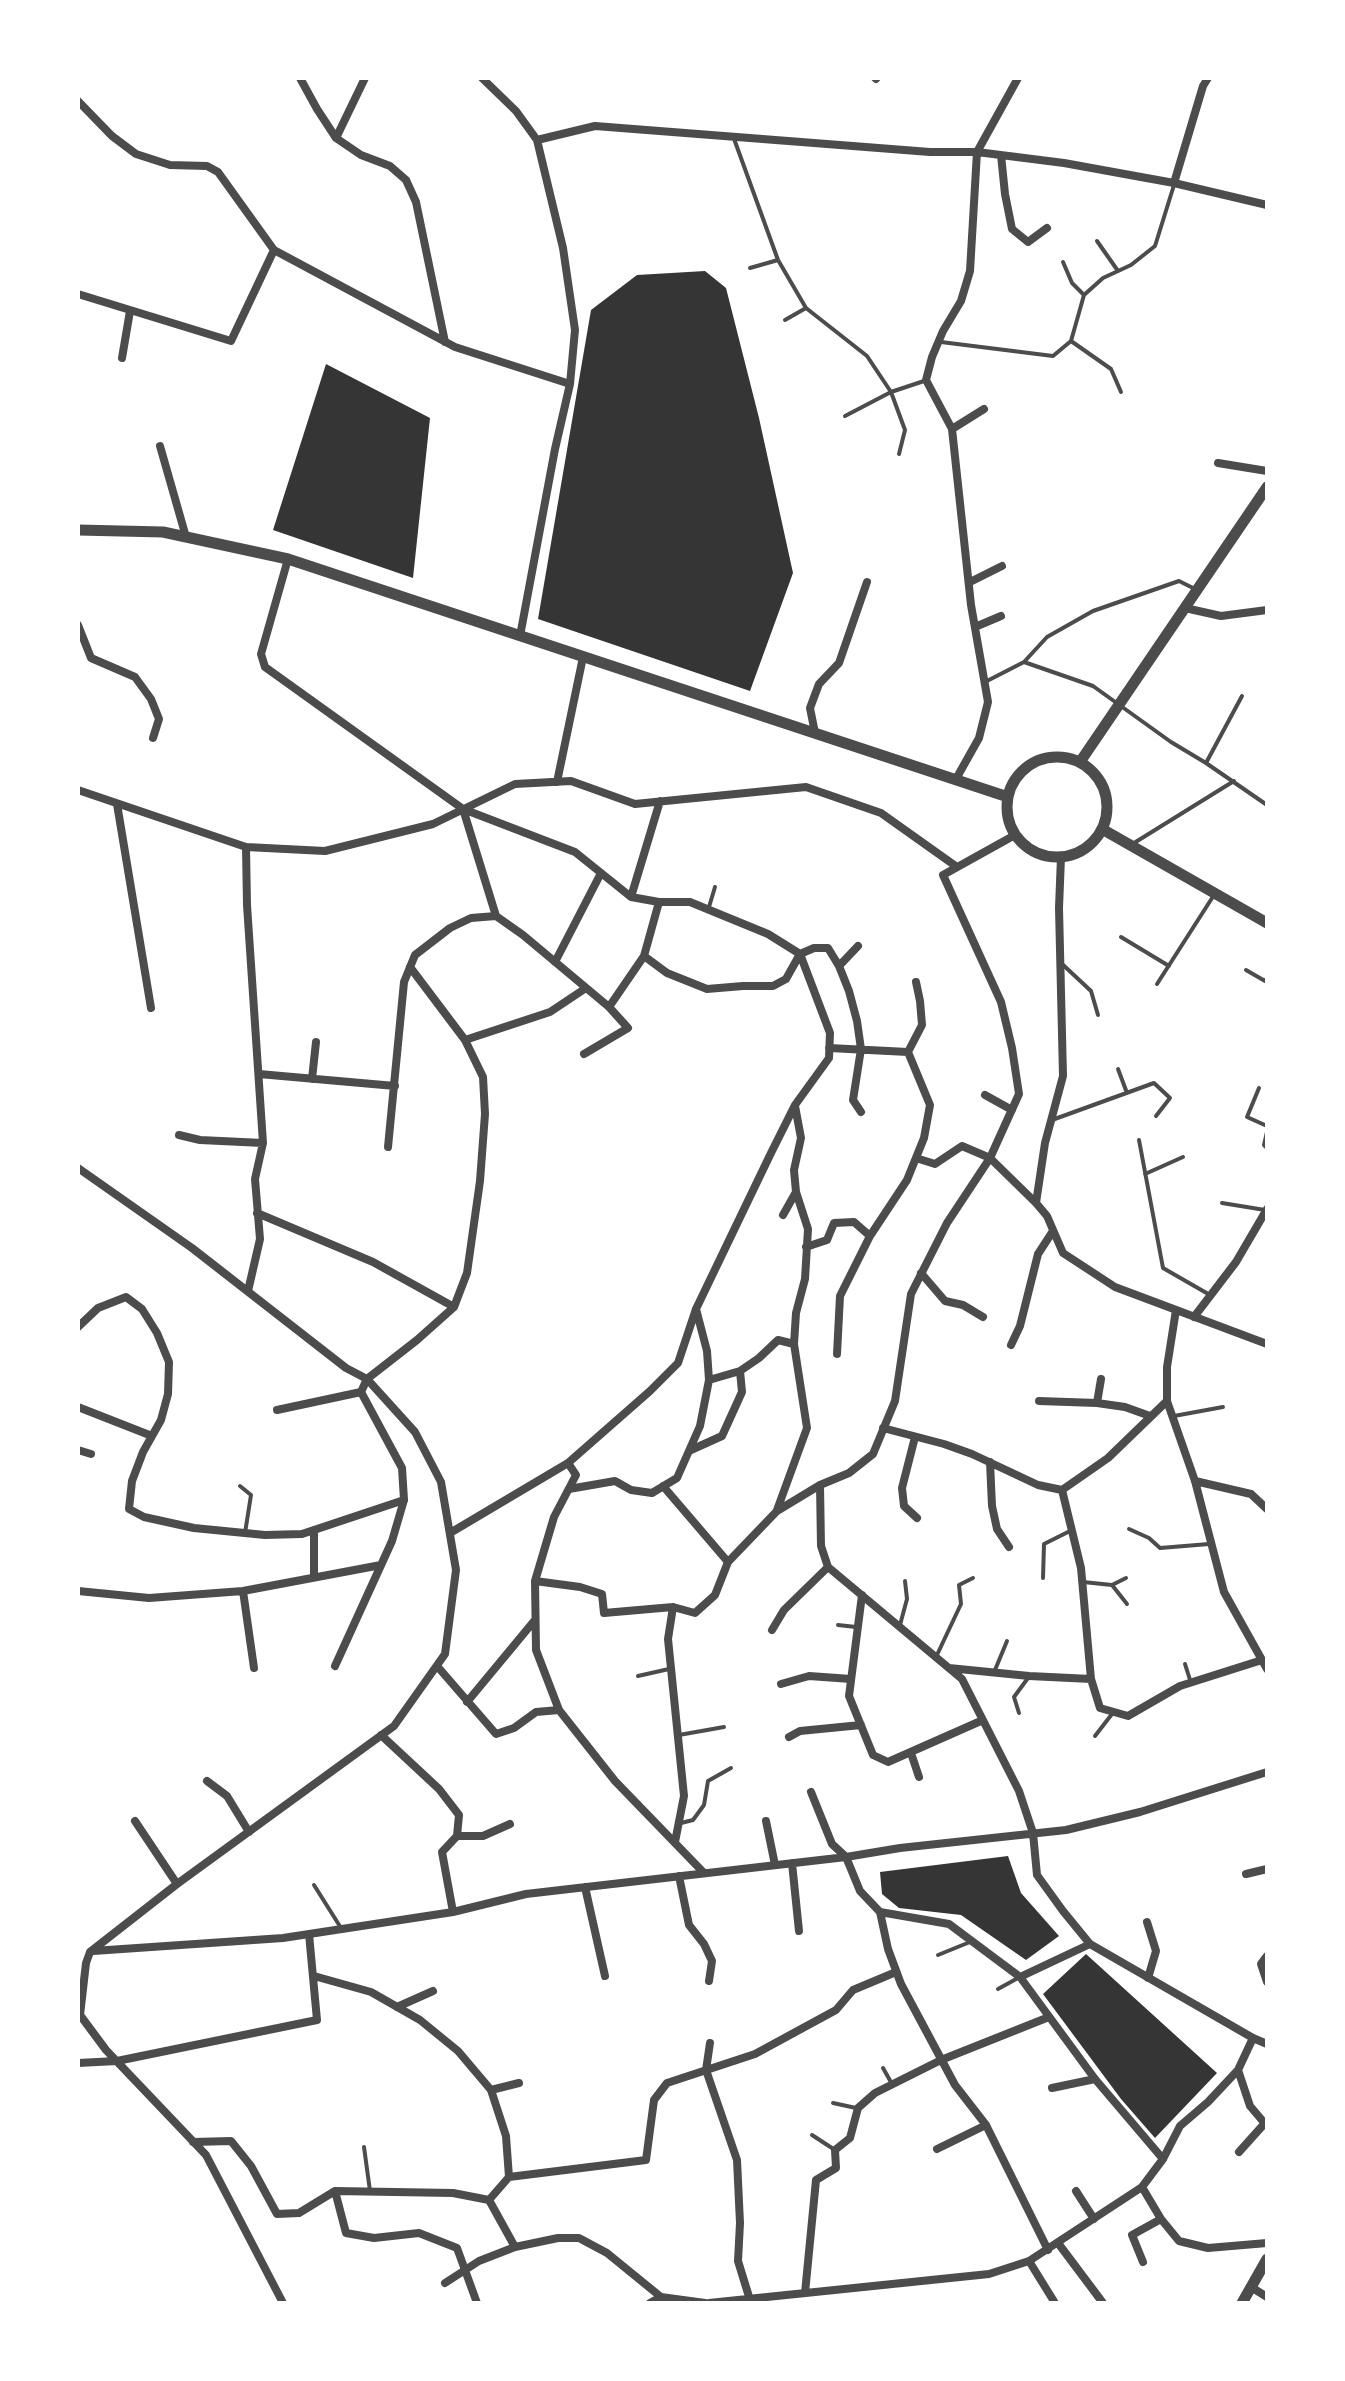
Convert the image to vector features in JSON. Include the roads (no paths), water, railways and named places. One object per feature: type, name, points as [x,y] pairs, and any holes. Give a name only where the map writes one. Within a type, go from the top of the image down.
[{"type":"street","points":[[300,78],[336,138],[361,155],[390,166],[406,180],[416,202],[445,342]]},
{"type":"street","points":[[336,138],[365,78]]},
{"type":"street","points":[[482,78],[516,111],[537,140],[563,248],[575,330],[570,384],[520,636]]},
{"type":"street","points":[[956,779],[979,738],[988,702],[975,627],[952,429],[926,380],[938,342],[961,301],[970,271],[977,152],[1018,78]]},
{"type":"street","points":[[1174,183],[1208,78]]},
{"type":"street","points":[[78,101],[112,136],[136,154],[170,165],[207,166],[218,172],[274,250],[445,342],[570,384]]},
{"type":"street","points":[[537,140],[595,126],[930,152],[977,152],[1064,163],[1174,183],[1267,205]]},
{"type":"street","points":[[1001,155],[1012,229],[1028,242],[1047,228]]},
{"type":"street","points":[[78,294],[231,341],[274,250]]},
{"type":"street","points":[[122,358],[130,311]]},
{"type":"street","points":[[952,429],[984,409]]},
{"type":"street","points":[[160,446],[186,537]]},
{"type":"street","points":[[1218,463],[1267,471]]},
{"type":"street","points":[[1080,762],[1267,487]]},
{"type":"street","points":[[78,530],[163,532],[288,559],[1008,797]]},
{"type":"street","points":[[288,559],[261,654],[265,667],[463,809],[575,852],[631,897],[659,902],[690,902],[768,934],[800,954],[830,1033],[829,1058],[795,1105],[696,1309],[678,1363],[568,1463],[450,1533]]},
{"type":"street","points":[[970,582],[1002,566]]},
{"type":"street","points":[[815,733],[810,708],[819,684],[839,663],[867,582]]},
{"type":"street","points":[[1185,608],[1221,616],[1267,610]]},
{"type":"street","points":[[975,627],[1001,616]]},
{"type":"street","points":[[78,625],[91,658],[135,677],[151,699],[159,719],[153,738]]},
{"type":"street","points":[[557,782],[583,657]]},
{"type":"street","points":[[1067,757],[1080,762],[1091,769],[1105,791],[1107,817],[1102,829],[1085,849],[1061,857],[1035,852],[1015,835],[1007,810],[1008,797],[1020,773],[1041,759],[1067,757]]},
{"type":"street","points":[[78,790],[246,847],[325,851],[433,824],[515,784],[571,781],[635,804],[806,787],[881,813],[957,867]]},
{"type":"street","points":[[631,897],[660,801]]},
{"type":"street","points":[[117,804],[151,1008]]},
{"type":"street","points":[[463,809],[496,916],[609,1007],[628,1028],[584,1054]]},
{"type":"street","points":[[1102,829],[1267,923]]},
{"type":"street","points":[[535,1581],[580,1587],[602,1594],[604,1613],[673,1607],[695,1613],[715,1595],[728,1562],[777,1511],[820,1485],[849,1473],[873,1454],[895,1401],[911,1294],[947,1223],[990,1158],[1019,1094],[1001,1002],[943,875],[1015,835]]},
{"type":"street","points":[[246,847],[263,1143],[255,1179],[260,1239],[248,1291]]},
{"type":"street","points":[[1036,1203],[1051,1120],[1063,1076],[1061,857]]},
{"type":"street","points":[[555,962],[601,873]]},
{"type":"street","points":[[609,1007],[644,956],[659,902]]},
{"type":"street","points":[[388,1147],[404,982],[415,955],[450,928],[471,918],[496,916]]},
{"type":"street","points":[[839,966],[858,946]]},
{"type":"street","points":[[644,956],[667,973],[707,989],[773,986],[786,979],[800,954],[814,948],[828,948],[849,991],[861,1049],[853,1100],[861,1112]]},
{"type":"street","points":[[361,1392],[367,1379],[454,1307],[467,1273],[480,1181],[485,1114],[483,1077],[465,1040],[410,967]]},
{"type":"street","points":[[837,1354],[840,1296],[870,1236],[907,1180],[924,1138],[930,1105],[908,1052],[922,1025],[916,982]]},
{"type":"street","points":[[465,1040],[550,1012],[586,988]]},
{"type":"street","points":[[312,1079],[316,1042]]},
{"type":"street","points":[[829,1048],[908,1052]]},
{"type":"street","points":[[259,1074],[395,1086]]},
{"type":"street","points":[[985,1095],[1012,1110]]},
{"type":"street","points":[[777,1511],[807,1428],[794,1344],[796,1313],[805,1279],[808,1229],[796,1192],[794,1170],[801,1138],[795,1105]]},
{"type":"street","points":[[179,1135],[222,1142],[263,1143]]},
{"type":"street","points":[[916,1158],[935,1164],[962,1146],[990,1158],[1036,1203],[1063,1253],[1115,1287],[1267,1344]]},
{"type":"street","points":[[78,1168],[192,1248],[346,1368],[367,1379],[415,1432],[441,1482],[456,1570],[445,1654],[394,1726],[177,1884],[90,1952],[86,1963],[79,2014],[117,2061],[206,2155],[283,2303]]},
{"type":"street","points":[[783,1215],[796,1192]]},
{"type":"street","points":[[1194,1317],[1236,1262],[1267,1210]]},
{"type":"street","points":[[257,1213],[373,1262],[454,1307]]},
{"type":"street","points":[[806,1247],[827,1240],[834,1223],[854,1222],[870,1236]]},
{"type":"street","points":[[1011,1345],[1020,1326],[1038,1254],[1053,1231]]},
{"type":"street","points":[[921,1273],[945,1301],[963,1305],[983,1317]]},
{"type":"street","points":[[78,1327],[98,1308],[126,1297],[142,1309],[157,1333],[169,1362],[168,1394],[161,1420],[143,1452],[132,1481],[129,1509],[144,1517],[194,1528],[302,1534],[404,1500]]},
{"type":"street","points":[[569,1489],[615,1481],[631,1490],[652,1493],[677,1478],[700,1426],[709,1380],[707,1351],[696,1309]]},
{"type":"street","points":[[1176,1310],[1167,1367],[1167,1401],[1195,1481],[1224,1592],[1267,1669]]},
{"type":"street","points":[[709,1380],[740,1371],[778,1340],[794,1344]]},
{"type":"street","points":[[691,1450],[722,1436],[742,1392],[740,1371]]},
{"type":"street","points":[[1097,1403],[1101,1379]]},
{"type":"street","points":[[277,1410],[361,1392]]},
{"type":"street","points":[[335,1666],[392,1541],[404,1500],[402,1468],[361,1392]]},
{"type":"street","points":[[1039,1401],[1097,1403],[1125,1407],[1150,1416]]},
{"type":"street","points":[[883,1428],[944,1444],[1038,1485],[1062,1490],[1108,1458],[1167,1401]]},
{"type":"street","points":[[78,1407],[152,1436]]},
{"type":"street","points":[[915,1437],[902,1488],[904,1506],[917,1518]]},
{"type":"street","points":[[78,1450],[91,1454]]},
{"type":"street","points":[[990,1462],[992,1506],[997,1529],[1009,1547]]},
{"type":"street","points":[[568,1463],[576,1475],[554,1517],[535,1581],[536,1650],[559,1710],[615,1781],[704,1873]]},
{"type":"street","points":[[1195,1481],[1251,1494],[1267,1509]]},
{"type":"street","points":[[820,1485],[821,1546],[828,1567],[962,1679],[1019,1791],[1033,1833],[1037,1875],[1090,1944],[1267,2044]]},
{"type":"street","points":[[663,1486],[728,1562]]},
{"type":"street","points":[[1062,1490],[1082,1582],[1091,1679],[1100,1708],[1128,1716],[1191,1683],[1262,1660]]},
{"type":"street","points":[[314,1530],[314,1576]]},
{"type":"street","points":[[78,1591],[149,1598],[243,1591],[381,1565]]},
{"type":"street","points":[[772,1630],[784,1610],[828,1567]]},
{"type":"street","points":[[243,1591],[254,1668]]},
{"type":"street","points":[[862,1595],[849,1696],[873,1755],[888,1762],[983,1720]]},
{"type":"street","points":[[673,1607],[668,1639],[684,1796],[675,1842]]},
{"type":"street","points":[[467,1702],[536,1619]]},
{"type":"street","points":[[437,1666],[496,1734],[514,1728],[536,1712],[559,1710]]},
{"type":"street","points":[[949,1668],[1091,1679]]},
{"type":"street","points":[[781,1684],[809,1676],[851,1679]]},
{"type":"street","points":[[789,1737],[800,1731],[861,1725]]},
{"type":"street","points":[[381,1735],[439,1789],[459,1815],[457,1836],[442,1852],[453,1912]]},
{"type":"street","points":[[911,1753],[919,1777]]},
{"type":"street","points":[[90,1952],[309,1934],[453,1912],[526,1894],[1066,1830],[1140,1812],[1267,1772]]},
{"type":"street","points":[[207,1781],[227,1796],[249,1832]]},
{"type":"street","points":[[811,1792],[832,1844],[846,1857],[860,1891],[880,1912],[896,1972],[941,2060],[955,2085],[986,2125],[1048,2250]]},
{"type":"street","points":[[135,1821],[177,1884]]},
{"type":"street","points":[[766,1821],[775,1865]]},
{"type":"street","points":[[457,1836],[483,1836],[510,1824]]},
{"type":"street","points":[[792,1863],[799,1931]]},
{"type":"street","points":[[1246,1874],[1267,1869]]},
{"type":"street","points":[[679,1876],[689,1925],[704,1944],[712,1961],[709,1981]]},
{"type":"street","points":[[585,1887],[605,1976]]},
{"type":"street","points":[[880,1912],[949,1924],[1020,1977],[1095,2079],[1163,2159]]},
{"type":"street","points":[[1147,1922],[1156,1951],[1148,1978]]},
{"type":"street","points":[[78,2063],[117,2061],[317,2020],[309,1934]]},
{"type":"street","points":[[1020,1977],[1090,1944]]},
{"type":"street","points":[[1267,1956],[1261,1964],[1267,1982]]},
{"type":"street","points":[[489,2200],[509,2177],[646,2160],[654,2100],[667,2083],[755,2054],[836,2010],[853,1990],[896,1972]]},
{"type":"street","points":[[314,1976],[371,1992],[420,2020],[458,2051],[491,2090],[506,2136],[509,2177]]},
{"type":"street","points":[[397,2007],[433,1991]]},
{"type":"street","points":[[805,2293],[816,2180],[836,2168],[835,2150],[850,2138],[858,2108],[875,2093],[941,2060],[1049,2017]]},
{"type":"street","points":[[445,2283],[464,2270],[515,2247],[558,2238],[579,2238],[607,2253],[661,2297],[707,2303],[989,2274],[1029,2261],[1142,2187],[1163,2159],[1180,2126],[1238,2070],[1253,2038]]},
{"type":"street","points":[[710,2043],[706,2070],[737,2160],[738,2261],[750,2300]]},
{"type":"street","points":[[1238,2070],[1250,2106],[1266,2125],[1239,2152]]},
{"type":"street","points":[[1052,2088],[1095,2079]]},
{"type":"street","points":[[491,2090],[519,2083]]},
{"type":"street","points":[[937,2149],[986,2125]]},
{"type":"street","points":[[193,2142],[231,2141],[251,2166],[277,2214],[299,2213],[335,2191],[453,2193],[489,2200]]},
{"type":"street","points":[[1142,2187],[1161,2219],[1179,2241],[1208,2248],[1267,2243]]},
{"type":"street","points":[[335,2191],[346,2233],[374,2238],[419,2233],[457,2248],[477,2303]]},
{"type":"street","points":[[1076,2191],[1094,2219]]},
{"type":"street","points":[[489,2200],[515,2247]]},
{"type":"street","points":[[1143,2262],[1132,2235],[1161,2219]]},
{"type":"street","points":[[1058,2243],[1103,2303]]},
{"type":"street","points":[[1242,2303],[1267,2259]]},
{"type":"street","points":[[1029,2261],[1055,2303]]},
{"type":"street","points":[[1251,2287],[1267,2297]]},
{"type":"street","points":[[778,2296],[788,2303]]},
{"type":"street","points":[[650,2303],[661,2297]]},
{"type":"lane","points":[[733,136],[778,260],[806,308],[867,356],[891,392],[905,430],[899,454]]},
{"type":"lane","points":[[938,342],[1053,356],[1071,341],[1084,295],[1103,278],[1131,265],[1155,246],[1174,183]]},
{"type":"lane","points":[[1097,241],[1118,271]]},
{"type":"lane","points":[[750,268],[778,260]]},
{"type":"lane","points":[[1063,262],[1072,283],[1084,295]]},
{"type":"lane","points":[[785,320],[806,308]]},
{"type":"lane","points":[[1071,341],[1111,369],[1121,392]]},
{"type":"lane","points":[[845,416],[891,392],[926,380]]},
{"type":"lane","points":[[985,682],[1024,662],[1047,637],[1093,611],[1179,581],[1197,590]]},
{"type":"lane","points":[[1024,662],[1093,686],[1267,805]]},
{"type":"lane","points":[[1206,763],[1242,696]]},
{"type":"lane","points":[[1130,845],[1234,781]]},
{"type":"lane","points":[[708,909],[715,887]]},
{"type":"lane","points":[[1157,984],[1215,893]]},
{"type":"lane","points":[[1121,937],[1169,966]]},
{"type":"lane","points":[[1061,962],[1091,991],[1098,1015]]},
{"type":"lane","points":[[1246,970],[1265,981],[1267,978]]},
{"type":"lane","points":[[1118,1069],[1127,1093]]},
{"type":"lane","points":[[1051,1120],[1154,1083],[1170,1098],[1156,1116]]},
{"type":"lane","points":[[1259,1088],[1247,1117],[1267,1129],[1264,1145],[1267,1148]]},
{"type":"lane","points":[[1139,1140],[1163,1268],[1210,1295]]},
{"type":"lane","points":[[1145,1174],[1183,1157]]},
{"type":"lane","points":[[1222,1203],[1267,1210]]},
{"type":"lane","points":[[1172,1416],[1223,1407]]},
{"type":"lane","points":[[240,1486],[251,1495],[245,1533]]},
{"type":"lane","points":[[1129,1529],[1149,1538],[1160,1548],[1212,1544]]},
{"type":"lane","points":[[1043,1578],[1044,1544],[1072,1530]]},
{"type":"lane","points":[[936,1657],[961,1604],[959,1585],[973,1578]]},
{"type":"lane","points":[[1082,1582],[1112,1585],[1126,1578]]},
{"type":"lane","points":[[900,1627],[907,1599],[905,1581]]},
{"type":"lane","points":[[1112,1585],[1127,1604]]},
{"type":"lane","points":[[838,1625],[858,1627]]},
{"type":"lane","points":[[994,1672],[1007,1641]]},
{"type":"lane","points":[[1185,1664],[1191,1683]]},
{"type":"lane","points":[[638,1676],[671,1669]]},
{"type":"lane","points":[[1019,1713],[1014,1697],[1029,1676]]},
{"type":"lane","points":[[1095,1736],[1113,1712]]},
{"type":"lane","points":[[678,1735],[724,1727]]},
{"type":"lane","points":[[678,1824],[693,1820],[704,1805],[708,1781],[731,1768]]},
{"type":"lane","points":[[314,1885],[341,1928]]},
{"type":"lane","points":[[938,1955],[972,1941]]},
{"type":"lane","points":[[998,1989],[1020,1977]]},
{"type":"lane","points":[[883,2068],[892,2084]]},
{"type":"lane","points":[[833,2103],[858,2108]]},
{"type":"lane","points":[[812,2135],[835,2150]]},
{"type":"lane","points":[[364,2147],[370,2191]]}]
